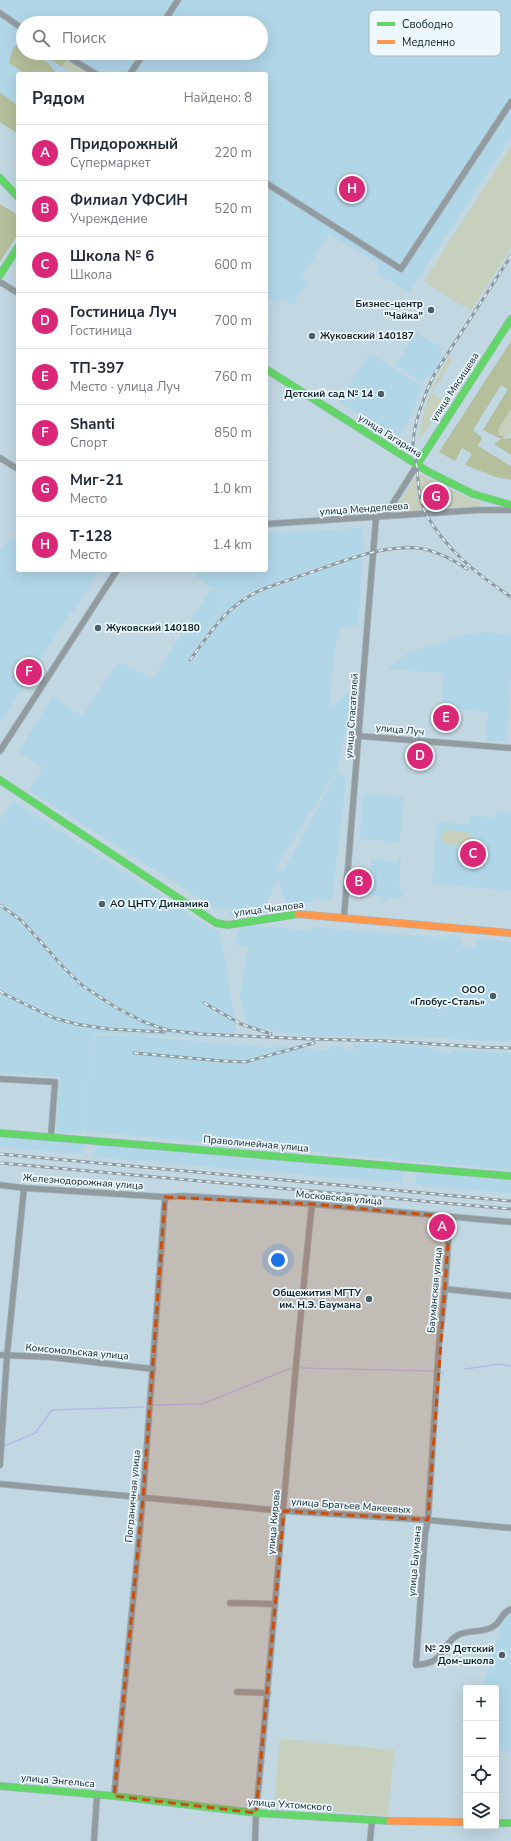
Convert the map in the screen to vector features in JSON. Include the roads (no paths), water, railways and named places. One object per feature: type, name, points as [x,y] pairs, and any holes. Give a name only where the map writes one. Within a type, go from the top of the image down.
[{"type":"main road","points":[[0,178],[16,195]]},
{"type":"main road","points":[[0,274],[16,250]]},
{"type":"main road","name":"улица Мясищева","points":[[416,465],[511,319]]},
{"type":"main road","name":"улица Гагарина","points":[[268,370],[416,465],[466,491],[511,505]]},
{"type":"main road","name":"улица Чкалова","points":[[0,780],[216,923],[228,924],[300,914],[511,932]]},
{"type":"main road","name":"Праволинейная улица","points":[[0,1132],[511,1176]]},
{"type":"main road","name":"улица Энгельса","points":[[0,1786],[114,1796]]},
{"type":"main road","name":"улица Ухтомского","points":[[114,1796],[256,1813],[372,1821],[463,1822]]},
{"type":"main road","points":[[499,1823],[511,1823]]},
{"type":"street","points":[[168,16],[178,0]]},
{"type":"street","points":[[0,13],[16,24]]},
{"type":"street","points":[[73,60],[93,72]]},
{"type":"street","points":[[131,72],[139,60]]},
{"type":"street","points":[[268,183],[401,269],[511,102]]},
{"type":"street","points":[[0,282],[16,292]]},
{"type":"street","points":[[0,458],[16,468]]},
{"type":"street","points":[[385,516],[416,465]]},
{"type":"street","name":"улица Менделеева","points":[[268,524],[478,510],[511,510]]},
{"type":"street","name":"улица Спасателей","points":[[344,917],[376,517]]},
{"type":"street","points":[[0,751],[117,572]]},
{"type":"street","name":"улица Луч","points":[[359,736],[511,748]]},
{"type":"street","points":[[0,1078],[55,1082],[51,1136]]},
{"type":"street","name":"Железнодорожная улица","points":[[0,1185],[24,1188],[165,1197]]},
{"type":"street","points":[[0,1465],[7,1355],[24,1188]]},
{"type":"street","name":"Московская улица","points":[[165,1197],[183,1196],[312,1204],[511,1222]]},
{"type":"street","name":"Пограничная улица","points":[[114,1796],[153,1369],[165,1197]]},
{"type":"street","name":"улица Кирова","points":[[255,1841],[256,1813],[268,1694],[274,1604],[312,1204]]},
{"type":"street","name":"Бауманская улица","points":[[439,1342],[445,1289],[450,1217]]},
{"type":"street","points":[[445,1289],[511,1296]]},
{"type":"street","name":"улица Баумана","points":[[439,1342],[428,1520],[425,1534],[416,1665],[438,1658],[452,1640],[459,1635],[494,1627],[504,1613],[511,1609]]},
{"type":"street","name":"Комсомольская улица","points":[[0,1355],[49,1358],[153,1369]]},
{"type":"street","name":"улица Братьев Макеевых","points":[[0,1484],[284,1511],[428,1520],[511,1528]]},
{"type":"street","points":[[230,1603],[274,1604]]},
{"type":"street","points":[[237,1692],[268,1694]]},
{"type":"street","points":[[94,1841],[97,1795]]},
{"type":"street","points":[[370,1841],[372,1821]]},
{"type":"waterway","points":[[465,1369],[500,1364],[511,1366]]},
{"type":"waterway","points":[[153,1405],[202,1404],[294,1367]]},
{"type":"waterway","points":[[300,1368],[433,1371]]},
{"type":"waterway","points":[[4,1446],[35,1433],[52,1410],[144,1407]]},
{"type":"railway","points":[[511,256],[435,373],[423,400],[413,440],[413,454],[417,467],[419,491],[426,514],[434,527],[464,561],[475,571],[511,597]]},
{"type":"railway","points":[[190,660],[219,622],[246,598],[268,587],[357,556],[387,549],[417,548],[443,556],[467,569]]},
{"type":"railway","points":[[0,905],[22,921],[66,970],[83,986],[115,1007],[144,1022],[167,1030],[200,1034],[388,1041],[511,1048]]},
{"type":"railway","points":[[0,991],[54,1018],[76,1024],[108,1029],[164,1032]]},
{"type":"railway","points":[[204,1003],[241,1024],[271,1034]]},
{"type":"railway","points":[[134,1053],[245,1062],[314,1043]]},
{"type":"railway","points":[[0,1154],[511,1201]]},
{"type":"railway","points":[[0,1163],[511,1209]]},
{"type":"place","name":"Т-128","points":[[352,189]]},
{"type":"place","name":"Бизнес-центр \"Чайка\"","points":[[431,310]]},
{"type":"place","name":"Жуковский 140187","points":[[312,336]]},
{"type":"place","name":"Детский сад № 14","points":[[381,394]]},
{"type":"place","name":"Миг-21","points":[[436,497]]},
{"type":"place","name":"Жуковский 140180","points":[[98,628]]},
{"type":"place","name":"Shanti","points":[[29,672]]},
{"type":"place","name":"ТП-397","points":[[446,718]]},
{"type":"place","name":"Гостиница Луч","points":[[420,756]]},
{"type":"place","name":"Школа № 6","points":[[473,854]]},
{"type":"place","name":"Филиал УФСИН","points":[[359,882]]},
{"type":"place","name":"АО ЦНТУ Динамика","points":[[102,904]]},
{"type":"place","name":"ООО «Глобус-Сталь»","points":[[493,996]]},
{"type":"place","name":"Придорожный","points":[[442,1227]]},
{"type":"place","name":"Общежития МГТУ им. Н.Э. Баумана","points":[[369,1299]]},
{"type":"place","name":"№ 29 Детский Дом-школа","points":[[502,1655]]}]
